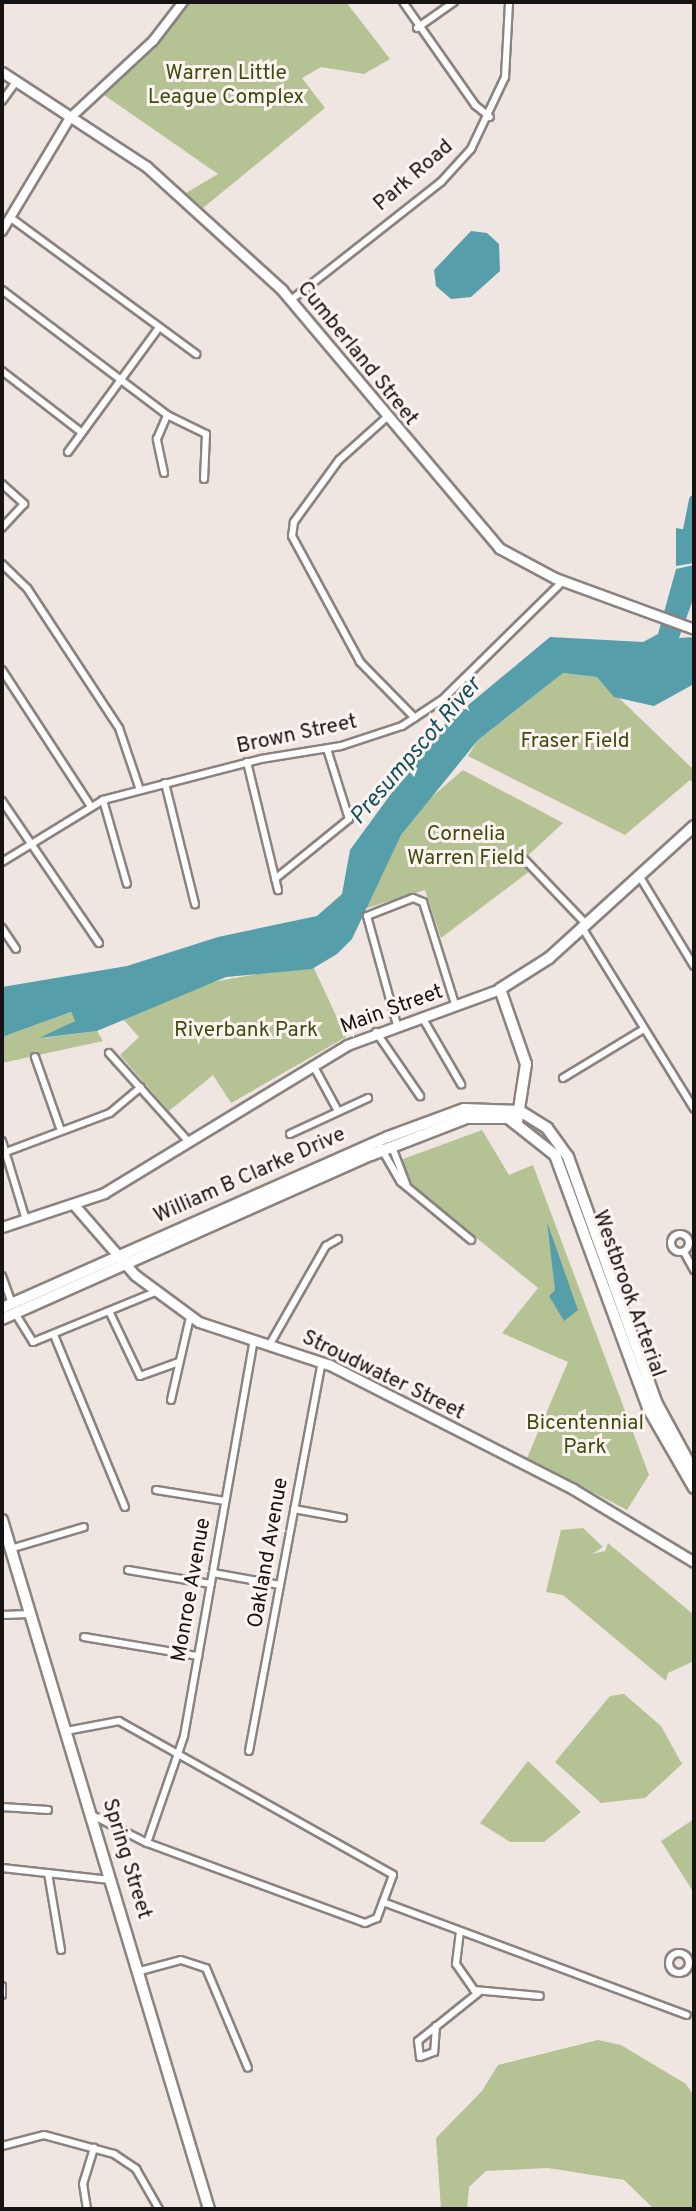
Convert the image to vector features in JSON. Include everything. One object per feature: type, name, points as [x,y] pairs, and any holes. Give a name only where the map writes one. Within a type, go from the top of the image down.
[{"type":"highway","name":"William B Clarke Drive","points":[[2,1319],[10,1308],[464,1109],[519,1116]]},
{"type":"highway","name":"Westbrook Arterial","points":[[519,1116],[547,1128],[568,1157],[656,1402],[694,1472]]},
{"type":"highway","name":"Westbrook Arterial","points":[[519,1116],[555,1155],[649,1408],[694,1489]]},
{"type":"main road","name":"Cumberland Street","points":[[2,72],[147,167],[291,300],[490,540],[563,581],[694,629]]},
{"type":"main road","name":"Main Street","points":[[2,1227],[75,1206],[313,1065],[376,1032],[456,1007],[500,989],[585,927],[694,826]]},
{"type":"main road","points":[[500,989],[526,1063],[519,1116]]},
{"type":"main road","name":"Stroudwater Street","points":[[75,1206],[120,1261],[155,1292],[190,1317],[321,1362],[573,1489],[694,1562]]},
{"type":"main road","name":"Spring Street","points":[[2,1520],[140,1971],[209,2209]]},
{"type":"street","points":[[2,231],[70,118],[153,41],[183,2]]},
{"type":"street","points":[[403,2],[417,28],[490,117]]},
{"type":"street","points":[[417,28],[454,2]]},
{"type":"street","name":"Park Road","points":[[291,300],[441,182],[490,117],[508,63],[509,2]]},
{"type":"street","points":[[2,101],[16,82]]},
{"type":"street","points":[[11,218],[196,355]]},
{"type":"street","points":[[2,289],[167,415],[184,426],[206,434],[204,479]]},
{"type":"street","points":[[68,452],[158,329]]},
{"type":"street","points":[[2,371],[81,432]]},
{"type":"street","points":[[164,473],[157,439],[167,415]]},
{"type":"street","points":[[387,418],[332,469],[294,522],[292,536],[360,662],[415,719]]},
{"type":"street","points":[[2,484],[24,504],[2,528]]},
{"type":"street","points":[[2,564],[27,588],[118,728],[139,790]]},
{"type":"street","name":"Brown Street","points":[[2,862],[90,805],[103,800],[247,762],[327,749],[415,719],[563,581]]},
{"type":"street","points":[[2,670],[90,805]]},
{"type":"street","points":[[275,879],[349,819],[327,749]]},
{"type":"street","points":[[247,762],[278,890]]},
{"type":"street","points":[[165,783],[195,904]]},
{"type":"street","points":[[103,800],[127,884]]},
{"type":"street","points":[[2,801],[99,943]]},
{"type":"street","points":[[526,860],[585,927],[694,1109]]},
{"type":"street","points":[[640,877],[694,966]]},
{"type":"street","points":[[397,1025],[368,916],[420,898],[456,1007]]},
{"type":"street","points":[[2,928],[16,949]]},
{"type":"street","points":[[422,1017],[461,1084]]},
{"type":"street","points":[[563,1078],[644,1029]]},
{"type":"street","points":[[376,1032],[420,1096]]},
{"type":"street","points":[[109,1053],[187,1140]]},
{"type":"street","points":[[35,1058],[61,1132]]},
{"type":"street","points":[[313,1065],[338,1111]]},
{"type":"street","points":[[6,1152],[114,1111],[141,1087]]},
{"type":"street","points":[[290,1135],[368,1098]]},
{"type":"street","points":[[2,1141],[26,1220]]},
{"type":"street","points":[[384,1146],[406,1184],[471,1240]]},
{"type":"street","points":[[270,1344],[326,1246],[338,1239]]},
{"type":"street","points":[[684,1252],[694,1270]]},
{"type":"street","points":[[2,1276],[10,1308],[29,1341],[54,1335],[155,1292]]},
{"type":"street","points":[[109,1311],[140,1376],[179,1362]]},
{"type":"street","points":[[171,1400],[190,1317]]},
{"type":"street","points":[[54,1335],[125,1507]]},
{"type":"street","name":"Monroe Avenue","points":[[147,1843],[179,1753],[254,1339]]},
{"type":"street","name":"Oakland Avenue","points":[[249,1751],[321,1362]]},
{"type":"street","points":[[156,1490],[225,1501]]},
{"type":"street","points":[[294,1509],[343,1518]]},
{"type":"street","points":[[10,1549],[84,1527]]},
{"type":"street","points":[[128,1570],[211,1584]]},
{"type":"street","points":[[213,1573],[280,1585]]},
{"type":"street","points":[[2,1615],[30,1614]]},
{"type":"street","points":[[83,1637],[198,1656]]},
{"type":"street","points":[[66,1731],[114,1719],[393,1875],[375,1921],[365,1923],[147,1843],[92,1815]]},
{"type":"street","points":[[2,1807],[47,1810]]},
{"type":"street","points":[[2,1868],[112,1880]]},
{"type":"street","points":[[48,1874],[61,1950]]},
{"type":"street","points":[[383,1902],[687,2015]]},
{"type":"street","points":[[460,1931],[456,1964],[478,1993]]},
{"type":"street","points":[[140,1971],[181,1960],[206,1968],[248,2068]]},
{"type":"street","points":[[2,1986],[2,1995]]},
{"type":"street","points":[[436,2026],[433,2054],[420,2057],[417,2042],[436,2026],[478,1993],[540,1996]]},
{"type":"street","points":[[2,2146],[44,2135],[94,2147],[130,2163],[159,2209]]},
{"type":"street","points":[[87,2209],[83,2184],[94,2147]]},
{"type":"green space","name":"Warren Little League Complex","points":[[190,2],[346,2],[390,59],[364,74],[321,67],[302,78],[325,108],[203,208],[186,193],[218,174],[104,95],[156,47]]},
{"type":"green space","name":"Fraser Field","points":[[563,673],[597,677],[694,770],[694,784],[690,780],[625,835],[468,756],[478,740]]},
{"type":"green space","name":"Cornelia Warren Field","points":[[463,770],[563,823],[522,861],[530,871],[441,938],[425,890],[364,909],[371,880],[420,807]]},
{"type":"green space","name":"Riverbank Park","points":[[312,964],[346,1037],[231,1103],[213,1075],[169,1111],[120,1055],[139,1037],[121,1017],[207,983]]},
{"type":"green space","points":[[71,1012],[75,1021],[42,1038],[97,1031],[103,1041],[2,1063],[2,1037]]},
{"type":"green space","name":"Bicentennial Park","points":[[482,1130],[509,1175],[533,1165],[649,1475],[627,1510],[527,1458],[568,1362],[502,1333],[538,1288],[387,1165]]},
{"type":"green space","points":[[583,1528],[603,1547],[592,1554],[605,1551],[608,1543],[694,1615],[694,1661],[668,1673],[666,1681],[563,1595],[546,1592],[561,1530]]},
{"type":"green space","points":[[624,1694],[661,1726],[682,1764],[645,1798],[601,1803],[555,1762],[610,1696]]},
{"type":"green space","points":[[528,1761],[581,1812],[544,1842],[510,1842],[480,1823]]},
{"type":"green space","points":[[694,1819],[694,1893],[661,1841]]},
{"type":"green space","points":[[598,2040],[621,2045],[686,2084],[694,2096],[694,2209],[654,2209],[624,2180],[548,2168],[486,2171],[469,2187],[467,2209],[441,2209],[436,2138],[482,2091],[498,2065]]},
{"type":"water","points":[[471,231],[487,233],[499,244],[500,271],[471,297],[451,299],[436,286],[434,270]]},
{"type":"water","points":[[676,528],[692,531],[694,563],[676,566]]},
{"type":"water","name":"Presumpscot River","points":[[694,565],[694,597],[679,638],[694,637],[694,684],[654,706],[614,697],[597,677],[563,673],[478,740],[401,835],[352,939],[337,954],[312,969],[226,977],[97,1031],[39,1038],[75,1021],[71,1012],[2,1037],[2,987],[127,966],[218,937],[317,916],[342,894],[350,850],[437,731],[550,637],[643,642],[658,634],[676,569]]},
{"type":"water","points":[[547,1222],[578,1310],[564,1321],[549,1296],[555,1290]]},
{"type":"waterway","name":"Presumpscot River","points":[[686,540],[694,500]]}]
